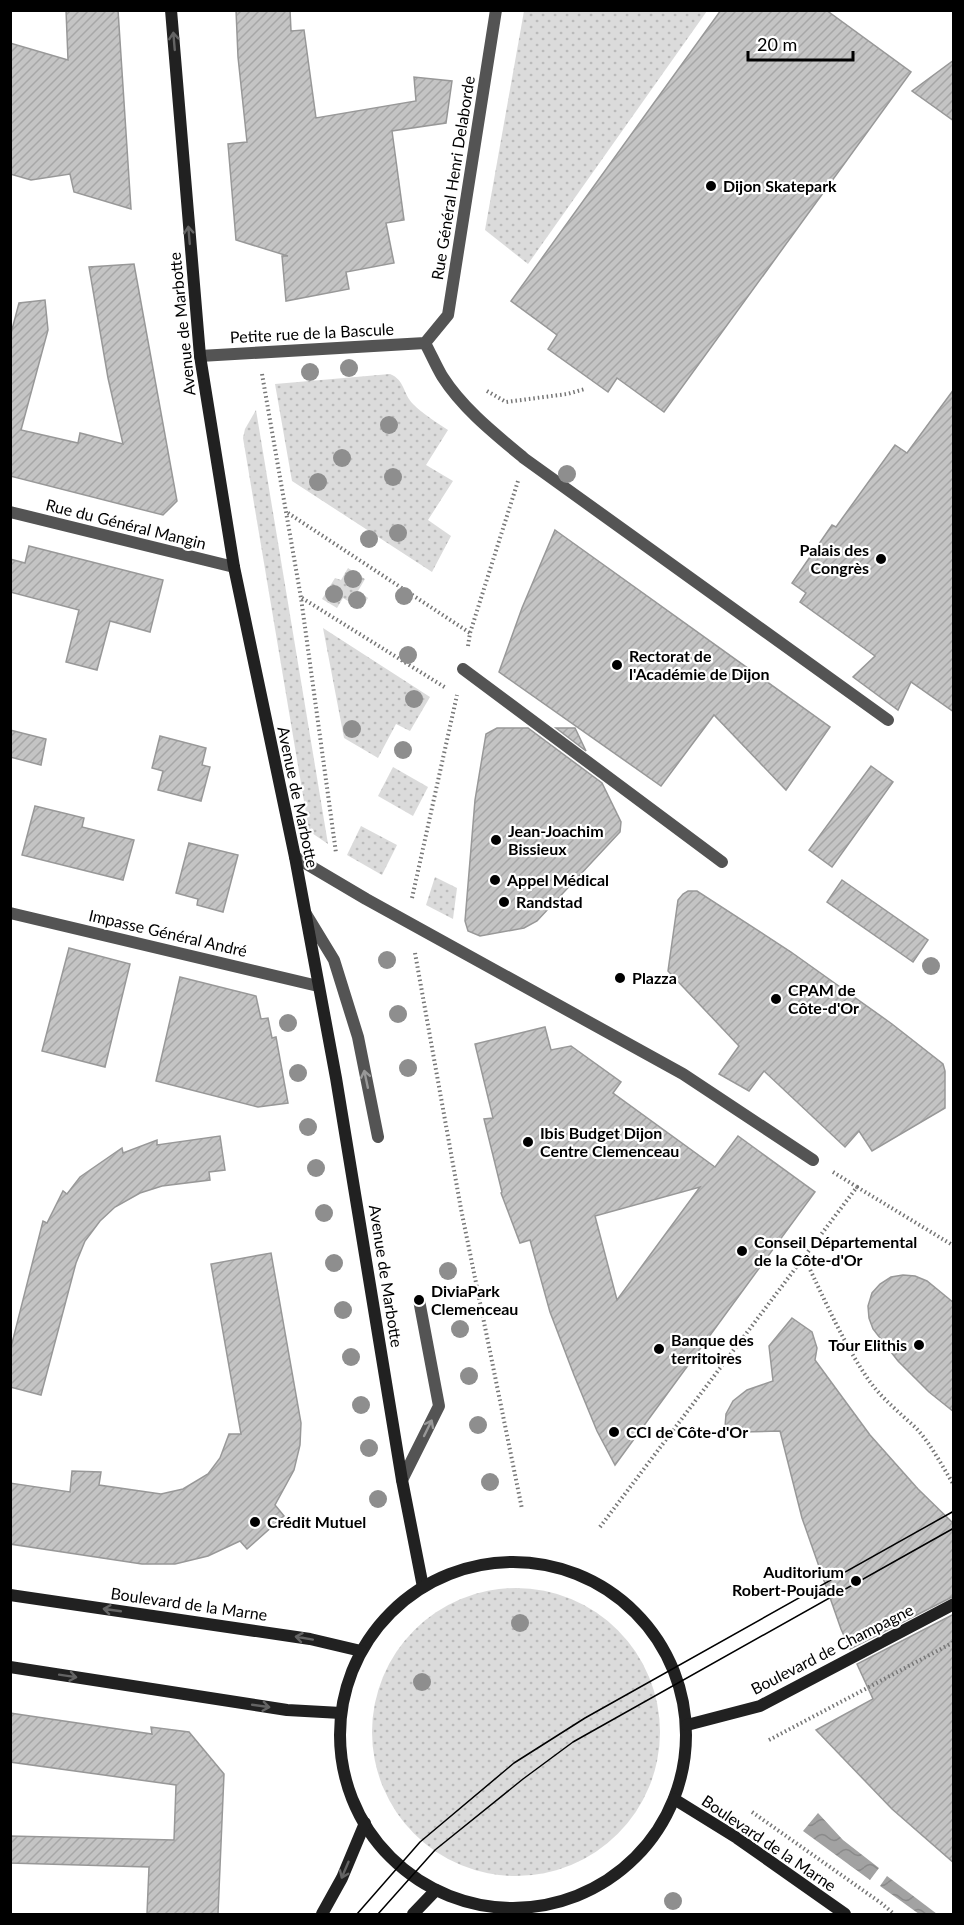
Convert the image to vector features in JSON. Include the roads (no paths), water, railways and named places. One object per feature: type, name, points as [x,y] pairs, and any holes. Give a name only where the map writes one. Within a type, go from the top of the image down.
[{"type":"street","name":"Avenue de Marbotte","points":[[171,10],[200,356],[234,567],[295,857],[336,1078],[402,1480],[423,1587]]},
{"type":"street","name":"Rue Général Henri Delaborde","points":[[425,343],[448,315],[496,10]]},
{"type":"street","name":"Petite rue de la Bascule","points":[[200,356],[425,343]]},
{"type":"street","points":[[425,343],[442,376],[463,403],[484,425],[525,459],[888,720]]},
{"type":"street","name":"Rue du Général Mangin","points":[[10,512],[234,567]]},
{"type":"street","points":[[464,669],[722,862]]},
{"type":"street","points":[[295,857],[683,1074],[813,1160]]},
{"type":"street","points":[[304,911],[334,960],[358,1037],[378,1137]]},
{"type":"street","name":"Impasse Général André","points":[[10,913],[318,986]]},
{"type":"street","points":[[402,1480],[439,1406],[419,1300]]},
{"type":"street","points":[[518,1562],[551,1565],[583,1576],[612,1592],[637,1613],[658,1639],[674,1668],[685,1707],[687,1725],[681,1776],[674,1799],[661,1825],[644,1848],[616,1873],[575,1896],[547,1904],[519,1908],[490,1906],[462,1900],[436,1890],[399,1865],[378,1844],[354,1802],[344,1770],[340,1736],[341,1713],[352,1671],[362,1652],[388,1615],[423,1587],[453,1572],[485,1564],[518,1562]]},
{"type":"street","name":"Boulevard de la Marne","points":[[10,1595],[310,1639],[362,1652]]},
{"type":"street","name":"Boulevard de Champagne","points":[[687,1725],[760,1706],[954,1604]]},
{"type":"street","points":[[10,1667],[288,1710],[341,1713]]},
{"type":"street","name":"Boulevard de la Marne","points":[[674,1799],[756,1851],[845,1914]]},
{"type":"street","points":[[322,1914],[342,1878],[364,1823]]},
{"type":"street","points":[[413,1914],[436,1890]]},
{"type":"water","points":[[818,1813],[843,1840],[879,1868],[870,1880],[803,1831]]},
{"type":"water","points":[[887,1876],[937,1914],[919,1914],[880,1886]]},
{"type":"tram line","points":[[357,1914],[420,1842],[514,1763],[585,1718],[954,1511]]},
{"type":"tram line","points":[[378,1914],[435,1850],[573,1742],[954,1528]]},
{"type":"place","name":"Dijon Skatepark","points":[[711,186]]},
{"type":"place","name":"Palais des Congrès","points":[[881,559]]},
{"type":"place","name":"Rectorat de l'Académie de Dijon","points":[[617,665]]},
{"type":"place","name":"Jean-Joachim Bissieux","points":[[496,840]]},
{"type":"place","name":"Appel Médical","points":[[495,880]]},
{"type":"place","name":"Randstad","points":[[504,902]]},
{"type":"place","name":"Plazza","points":[[620,978]]},
{"type":"place","name":"CPAM de Côte-d'Or","points":[[776,999]]},
{"type":"place","name":"Ibis Budget Dijon Centre Clemenceau","points":[[528,1142]]},
{"type":"place","name":"Conseil Départemental de la Côte-d'Or","points":[[742,1251]]},
{"type":"place","name":"DiviaPark Clemenceau","points":[[419,1300]]},
{"type":"place","name":"Tour Elithis","points":[[919,1345]]},
{"type":"place","name":"Banque des territoires","points":[[659,1349]]},
{"type":"place","name":"CCI de Côte-d'Or","points":[[614,1432]]},
{"type":"place","name":"Crédit Mutuel","points":[[255,1522]]},
{"type":"place","name":"Auditorium Robert-Poujade","points":[[856,1581]]}]
